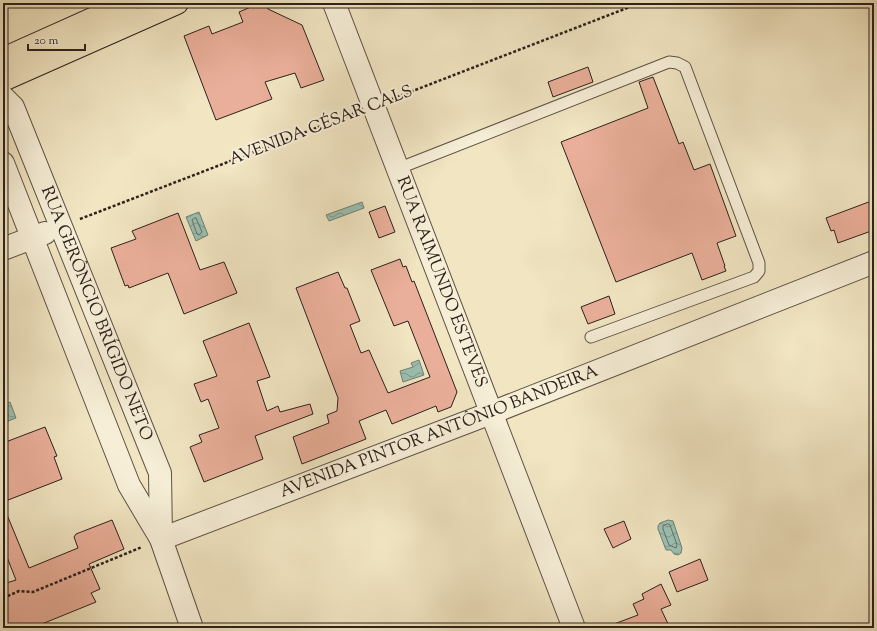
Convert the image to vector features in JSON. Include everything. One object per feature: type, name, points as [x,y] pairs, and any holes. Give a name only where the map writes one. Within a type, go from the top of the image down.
[{"type":"main road","points":[[3,59],[128,3]]},
{"type":"main road","points":[[3,80],[177,3]]},
{"type":"street","name":"RUA RAIMUNDO ESTEVES","points":[[334,3],[574,628]]},
{"type":"street","name":"RUA GERÔNCIO BRÍGIDO NETO","points":[[3,97],[13,107],[160,474],[161,539]]},
{"type":"street","name":"RUA GERÔNCIO BRÍGIDO NETO","points":[[3,163],[129,485],[161,539],[192,628]]},
{"type":"street","points":[[3,249],[61,227]]},
{"type":"street","name":"AVENIDA PINTOR ANTÔNIO BANDEIRA","points":[[161,539],[491,413],[874,262]]},
{"type":"lane","points":[[397,169],[668,62],[677,62],[685,67],[759,264],[759,271],[754,277],[592,337]]},
{"type":"path","name":"AVENIDA CÉSAR CALS","points":[[61,227],[640,3]]},
{"type":"path","points":[[3,598],[19,591],[33,592],[161,539]]},
{"type":"water","points":[[362,202],[364,208],[329,221],[326,215]]},
{"type":"water","points":[[199,212],[208,235],[196,241],[186,217]]},
{"type":"water","points":[[419,360],[424,375],[403,382],[400,371],[413,367],[411,363]]},
{"type":"water","points":[[10,402],[16,418],[3,423],[3,405]]},
{"type":"water","points":[[668,520],[673,521],[682,548],[681,553],[678,555],[674,554],[671,550],[666,550],[658,529],[660,523]]},
{"type":"building","points":[[260,3],[266,3],[268,9],[302,25],[324,80],[301,88],[295,73],[265,82],[272,99],[216,120],[184,36],[209,26],[212,34],[243,22],[239,12]]},
{"type":"building","points":[[588,67],[593,82],[553,97],[548,82]]},
{"type":"building","points":[[653,77],[679,144],[683,142],[694,170],[710,164],[736,236],[717,243],[726,271],[702,280],[692,253],[616,282],[561,142],[648,108],[639,82]]},
{"type":"building","points":[[874,200],[874,230],[838,243],[834,230],[831,231],[826,218]]},
{"type":"building","points":[[385,206],[395,232],[379,238],[369,212]]},
{"type":"building","points":[[178,213],[200,270],[224,262],[237,293],[184,314],[168,273],[129,288],[128,285],[125,286],[111,248],[136,239],[132,231]]},
{"type":"building","points":[[400,259],[403,267],[406,266],[412,282],[414,281],[457,392],[451,407],[438,412],[436,406],[392,424],[386,410],[359,421],[366,439],[302,464],[293,437],[329,423],[327,415],[337,411],[338,398],[296,288],[338,272],[345,288],[347,288],[360,321],[350,325],[361,353],[369,350],[388,393],[430,377],[408,321],[394,326],[371,270]]},
{"type":"building","points":[[609,296],[615,314],[588,324],[581,307]]},
{"type":"building","points":[[249,323],[270,377],[257,381],[267,411],[278,406],[280,412],[310,404],[313,414],[255,436],[263,459],[204,482],[190,447],[202,442],[199,435],[219,428],[208,399],[201,402],[194,384],[217,376],[203,341]]},
{"type":"building","points":[[45,427],[57,456],[54,457],[62,479],[3,502],[3,443]]},
{"type":"building","points":[[3,505],[29,568],[78,548],[74,537],[76,534],[112,520],[124,549],[89,564],[100,589],[91,593],[96,602],[32,628],[3,628],[3,584],[16,580],[3,547]]},
{"type":"building","points":[[624,521],[631,539],[613,548],[604,529]]},
{"type":"building","points":[[700,559],[708,580],[677,592],[669,572]]},
{"type":"building","points":[[661,584],[671,605],[661,609],[670,628],[606,628],[638,615],[633,604],[644,599],[642,594]]}]
